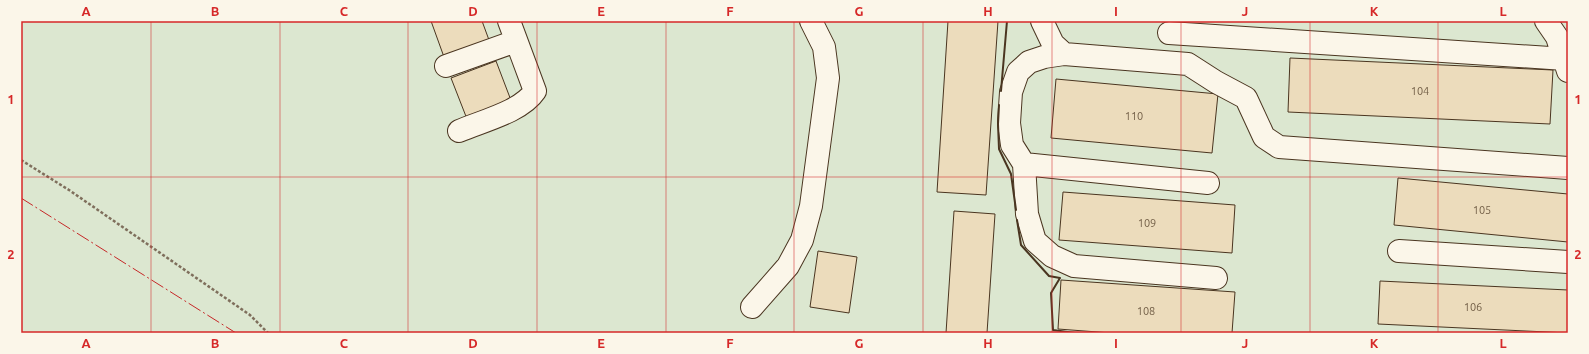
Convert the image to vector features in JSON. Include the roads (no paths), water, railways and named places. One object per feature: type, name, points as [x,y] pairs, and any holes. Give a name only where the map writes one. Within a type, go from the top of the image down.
[{"type":"lane","points":[[752,307],[788,266],[802,240],[811,206],[828,78],[824,47],[811,21]]},
{"type":"lane","points":[[1042,21],[1052,44],[1064,54]]},
{"type":"lane","points":[[1169,32],[1567,65],[1557,38],[1546,21]]},
{"type":"lane","points":[[446,66],[513,31],[535,91],[529,101],[520,107],[459,131]]},
{"type":"lane","points":[[1216,278],[1074,266],[1052,256],[1035,241],[1027,214],[1024,164],[1012,145],[1009,123],[1011,92],[1018,72],[1029,62],[1044,57],[1064,54],[1188,64],[1216,82],[1246,98],[1264,137],[1279,147],[1568,168]]},
{"type":"lane","points":[[1024,164],[1208,183]]},
{"type":"lane","points":[[1399,250],[1568,262]]}]
